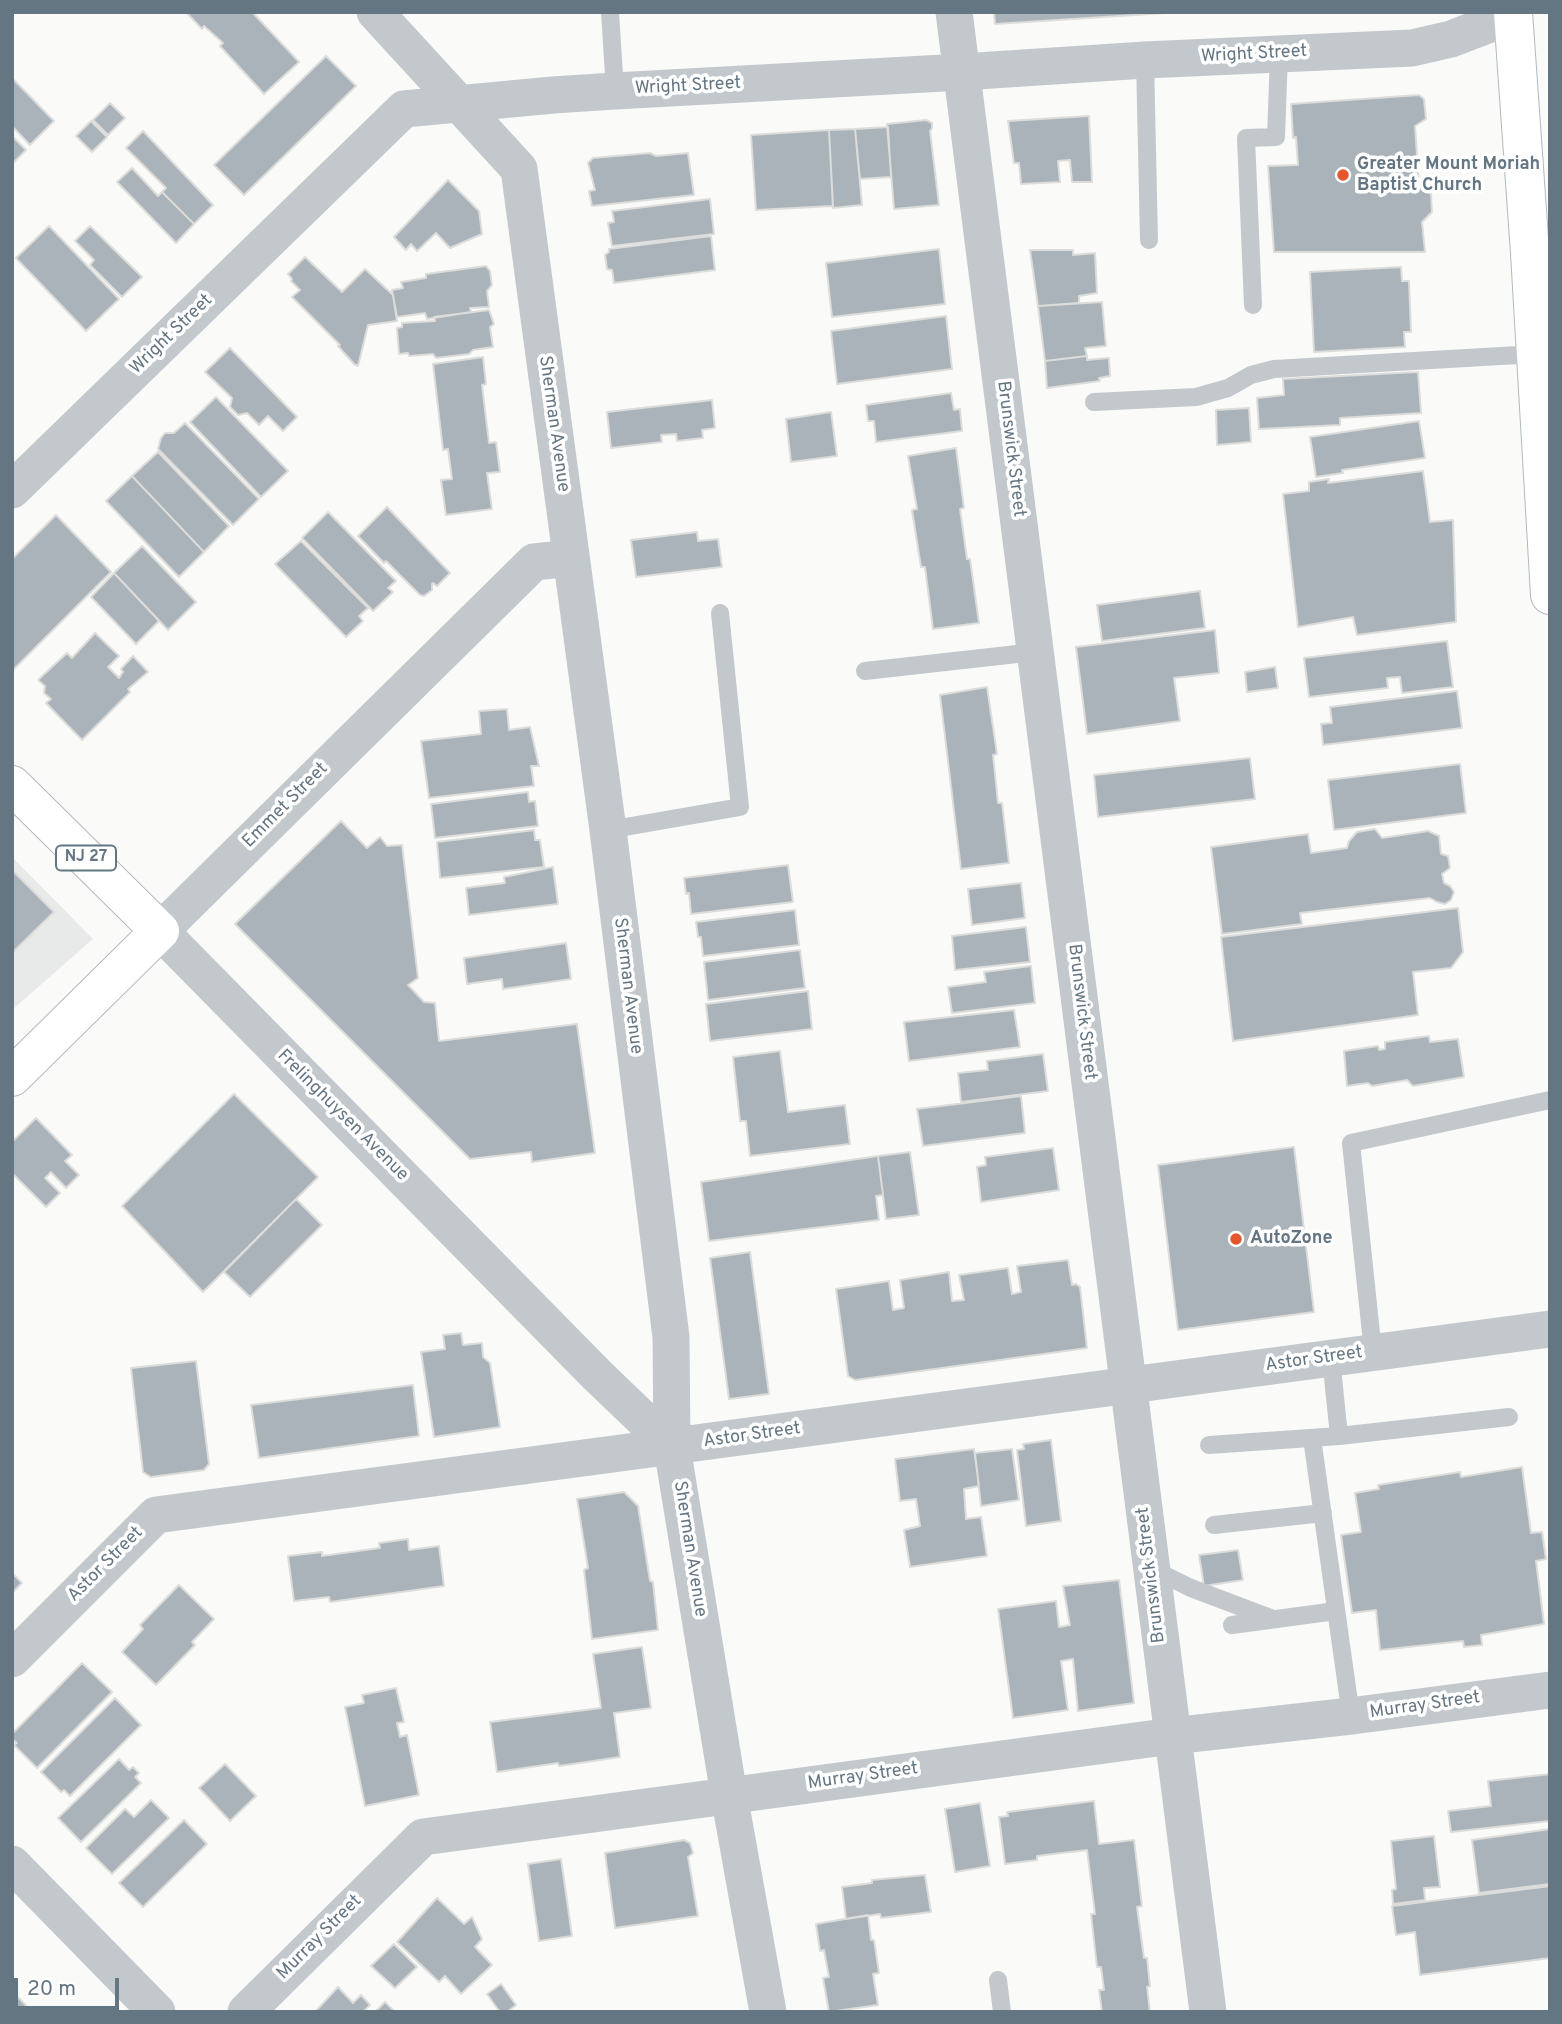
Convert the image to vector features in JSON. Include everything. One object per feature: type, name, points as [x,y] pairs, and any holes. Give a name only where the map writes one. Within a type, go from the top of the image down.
[{"type":"main road","points":[[1512,12],[1536,354],[1545,420],[1550,596]]},
{"type":"main road","points":[[1530,253],[1550,189]]},
{"type":"main road","name":"Frelinghuysen Avenue","points":[[12,785],[160,931]]},
{"type":"main road","name":"Emmet Street","points":[[12,1077],[160,931]]},
{"type":"street","name":"Sherman Avenue","points":[[375,12],[519,169],[608,830],[671,1337],[672,1447],[768,2012]]},
{"type":"street","name":"Brunswick Street","points":[[954,12],[1208,2012]]},
{"type":"street","name":"Wright Street","points":[[12,490],[404,109],[615,91],[1145,60],[1412,48],[1433,44],[1490,24],[1512,12]]},
{"type":"street","name":"Emmet Street","points":[[160,931],[534,562],[571,558]]},
{"type":"street","name":"Frelinghuysen Avenue","points":[[160,931],[597,1375],[672,1447]]},
{"type":"street","name":"Astor Street","points":[[12,1659],[156,1515],[1550,1329]]},
{"type":"street","name":"Murray Street","points":[[246,2012],[423,1837],[1172,1736],[1550,1690]]},
{"type":"street","points":[[12,1864],[157,2012]]},
{"type":"lane","points":[[610,12],[615,91]]},
{"type":"lane","points":[[1253,305],[1246,138],[1276,137],[1279,54]]},
{"type":"lane","points":[[1145,60],[1149,240]]},
{"type":"lane","points":[[1094,402],[1196,397],[1228,388],[1251,375],[1274,369],[1536,354]]},
{"type":"lane","points":[[608,830],[740,807],[720,613]]},
{"type":"lane","points":[[865,671],[1035,652]]},
{"type":"lane","points":[[1373,1352],[1351,1143],[1550,1100]]},
{"type":"lane","points":[[1331,1358],[1339,1436]]},
{"type":"lane","points":[[1209,1445],[1339,1436],[1509,1417]]},
{"type":"lane","points":[[1312,1438],[1351,1716]]},
{"type":"lane","points":[[1214,1525],[1323,1513]]},
{"type":"lane","points":[[1152,1569],[1191,1588],[1273,1619]]},
{"type":"lane","points":[[1232,1625],[1336,1611]]},
{"type":"lane","points":[[998,1980],[1002,2012]]},
{"type":"shaded area","points":[[12,857],[93,939],[12,1010]]},
{"type":"building","points":[[186,12],[256,12],[254,14],[299,62],[264,94],[220,46],[223,43],[204,26],[202,29]]},
{"type":"building","points":[[994,12],[1181,12],[995,24]]},
{"type":"building","points":[[326,56],[356,86],[244,195],[214,165]]},
{"type":"building","points":[[12,78],[54,121],[30,145],[12,126]]},
{"type":"building","name":"Greater Mount Moriah Baptist Church","points":[[1419,95],[1424,99],[1426,119],[1415,126],[1419,185],[1431,194],[1432,212],[1422,222],[1425,252],[1274,252],[1268,166],[1298,165],[1291,104]]},
{"type":"building","points":[[110,103],[125,118],[108,135],[93,120]]},
{"type":"building","points":[[1089,116],[1092,182],[1072,182],[1070,160],[1058,161],[1060,182],[1021,184],[1019,163],[1014,163],[1008,121]]},
{"type":"building","points":[[926,120],[932,123],[930,131],[939,205],[894,209],[887,124]]},
{"type":"building","points":[[91,121],[107,137],[92,152],[76,136]]},
{"type":"building","points":[[888,127],[891,177],[860,179],[855,129]]},
{"type":"building","points":[[855,129],[862,205],[833,208],[829,130]]},
{"type":"building","points":[[829,130],[833,206],[756,210],[751,135]]},
{"type":"building","points":[[143,131],[213,205],[194,224],[162,192],[166,188],[126,148]]},
{"type":"building","points":[[12,136],[26,150],[12,164]]},
{"type":"building","points":[[650,153],[656,156],[688,153],[694,195],[592,206],[589,191],[595,190],[588,163],[593,158]]},
{"type":"building","points":[[132,168],[158,196],[162,192],[194,224],[176,243],[117,182]]},
{"type":"building","points":[[448,180],[479,211],[482,234],[450,248],[436,233],[417,251],[411,244],[406,250],[394,237]]},
{"type":"building","points":[[710,199],[714,234],[612,246],[608,223],[614,222],[612,211]]},
{"type":"building","points":[[49,226],[119,299],[86,331],[16,258]]},
{"type":"building","points":[[90,226],[142,277],[122,297],[90,265],[94,260],[75,241]]},
{"type":"building","points":[[711,236],[715,270],[614,283],[612,270],[607,269],[605,255],[609,249]]},
{"type":"building","points":[[939,249],[945,304],[832,317],[826,263]]},
{"type":"building","points":[[1030,250],[1073,250],[1073,255],[1095,253],[1097,293],[1079,296],[1079,303],[1038,306]]},
{"type":"building","points":[[305,257],[342,292],[365,269],[393,295],[397,321],[368,325],[358,366],[292,297],[300,290],[288,274]]},
{"type":"building","points":[[486,266],[490,271],[492,285],[487,291],[489,307],[470,308],[471,312],[427,319],[425,313],[397,317],[392,290],[403,288],[401,282],[426,278],[426,274]]},
{"type":"building","points":[[1401,267],[1402,281],[1409,281],[1411,332],[1404,332],[1405,347],[1314,352],[1310,272]]},
{"type":"building","points":[[1102,302],[1106,346],[1085,348],[1087,356],[1045,361],[1038,306]]},
{"type":"building","points":[[489,310],[494,324],[490,327],[493,347],[473,350],[469,354],[436,358],[433,354],[399,354],[397,328],[402,327],[402,323],[435,321],[434,317]]},
{"type":"building","points":[[946,316],[952,369],[837,384],[831,331]]},
{"type":"building","points":[[230,348],[297,417],[283,431],[268,416],[259,425],[247,413],[238,415],[230,407],[232,398],[205,372]]},
{"type":"building","points":[[1087,356],[1087,360],[1109,358],[1110,376],[1099,378],[1100,381],[1047,388],[1045,361]]},
{"type":"building","points":[[483,357],[486,384],[482,385],[489,443],[496,442],[500,472],[487,473],[492,509],[446,515],[441,480],[452,479],[448,449],[443,450],[433,364]]},
{"type":"building","points":[[1418,372],[1421,413],[1340,418],[1340,425],[1259,429],[1257,398],[1284,395],[1283,379]]},
{"type":"building","points":[[951,393],[954,410],[960,409],[962,431],[876,442],[874,421],[868,421],[866,405]]},
{"type":"building","points":[[216,397],[288,471],[261,497],[190,422]]},
{"type":"building","points":[[712,400],[715,428],[702,430],[703,438],[677,441],[676,434],[661,435],[662,442],[611,448],[607,412]]},
{"type":"building","points":[[1249,408],[1251,442],[1217,445],[1216,410]]},
{"type":"building","points":[[831,412],[837,456],[791,462],[786,419]]},
{"type":"building","points":[[1419,421],[1425,458],[1342,470],[1343,473],[1316,477],[1310,437]]},
{"type":"building","points":[[185,423],[259,499],[233,525],[158,449],[165,433],[174,433]]},
{"type":"building","points":[[956,448],[964,508],[960,509],[979,623],[933,629],[925,567],[921,567],[912,510],[917,509],[908,456]]},
{"type":"building","points":[[158,452],[229,526],[204,552],[132,476]]},
{"type":"building","points":[[1423,471],[1430,522],[1453,520],[1456,622],[1357,635],[1353,617],[1298,627],[1283,494],[1309,491],[1309,482],[1329,479],[1328,483]]},
{"type":"building","points":[[132,476],[204,552],[179,577],[106,501]]},
{"type":"building","points":[[387,507],[450,573],[437,586],[433,583],[432,590],[424,596],[386,561],[384,563],[358,536]]},
{"type":"building","points":[[328,512],[396,581],[388,588],[393,592],[373,611],[302,538]]},
{"type":"building","points":[[56,515],[111,572],[12,671],[12,559]]},
{"type":"building","points":[[697,532],[698,541],[718,539],[722,567],[636,577],[631,540]]},
{"type":"building","points":[[301,541],[368,608],[359,616],[363,621],[346,637],[275,564]]},
{"type":"building","points":[[142,546],[196,602],[168,630],[114,573]]},
{"type":"building","points":[[114,573],[159,621],[136,644],[91,597]]},
{"type":"building","points":[[1200,591],[1205,628],[1102,641],[1097,605]]},
{"type":"building","points":[[1215,630],[1219,673],[1174,678],[1180,721],[1087,734],[1076,647]]},
{"type":"building","points":[[95,633],[119,656],[108,667],[119,678],[123,672],[121,669],[133,656],[148,672],[128,689],[130,692],[82,740],[46,703],[51,699],[44,693],[45,686],[38,680],[67,653],[72,658]]},
{"type":"building","points":[[1447,641],[1453,687],[1402,693],[1400,677],[1387,678],[1388,688],[1309,697],[1304,658]]},
{"type":"building","points":[[1275,667],[1278,688],[1247,692],[1245,672]]},
{"type":"building","points":[[987,687],[997,754],[993,755],[998,803],[1002,803],[1009,863],[961,869],[940,695]]},
{"type":"building","points":[[1457,691],[1462,728],[1323,745],[1321,724],[1332,723],[1330,707]]},
{"type":"building","points":[[507,709],[509,730],[530,727],[539,766],[531,766],[534,786],[429,798],[421,741],[481,734],[479,711]]},
{"type":"building","points":[[1250,758],[1255,799],[1098,817],[1094,775]]},
{"type":"building","points":[[1460,764],[1466,813],[1334,830],[1328,780]]},
{"type":"building","points":[[528,792],[529,802],[535,801],[538,826],[435,838],[431,804]]},
{"type":"building","points":[[341,821],[367,848],[380,837],[387,846],[402,845],[418,978],[408,985],[424,1002],[435,1003],[439,1041],[577,1024],[595,1153],[532,1162],[531,1152],[470,1159],[235,924]]},
{"type":"building","points":[[1375,829],[1382,838],[1428,831],[1439,836],[1441,854],[1448,856],[1450,868],[1442,874],[1444,883],[1454,892],[1451,900],[1445,904],[1430,898],[1300,913],[1302,924],[1222,934],[1211,847],[1308,834],[1311,853],[1347,848],[1357,832]]},
{"type":"building","points":[[534,830],[535,840],[540,840],[544,867],[440,878],[437,842]]},
{"type":"building","points":[[788,865],[793,902],[691,914],[684,878]]},
{"type":"building","points":[[553,867],[558,904],[469,915],[466,888],[505,883],[504,877]]},
{"type":"building","points":[[12,870],[54,912],[12,953]]},
{"type":"building","points":[[1021,883],[1025,918],[972,925],[968,889]]},
{"type":"building","points":[[1458,908],[1463,952],[1451,968],[1413,972],[1418,1015],[1233,1041],[1221,937]]},
{"type":"building","points":[[795,910],[799,945],[703,956],[696,922]]},
{"type":"building","points":[[1026,927],[1030,962],[955,970],[952,936]]},
{"type":"building","points":[[566,943],[571,979],[503,989],[502,979],[467,984],[464,958]]},
{"type":"building","points":[[800,950],[805,988],[708,1000],[704,962]]},
{"type":"building","points":[[1031,966],[1035,1003],[952,1013],[948,987],[986,982],[984,972]]},
{"type":"building","points":[[808,991],[812,1029],[710,1041],[706,1004]]},
{"type":"building","points":[[1014,1010],[1020,1047],[909,1061],[904,1022]]},
{"type":"building","points":[[1429,1036],[1430,1042],[1458,1039],[1464,1077],[1413,1086],[1407,1080],[1372,1086],[1368,1083],[1347,1086],[1344,1051],[1378,1046],[1379,1050],[1385,1049],[1385,1042]]},
{"type":"building","points":[[780,1051],[788,1112],[845,1105],[850,1144],[750,1156],[746,1121],[740,1121],[733,1057]]},
{"type":"building","points":[[1043,1054],[1048,1091],[961,1102],[958,1073],[988,1070],[987,1061]]},
{"type":"building","points":[[234,1094],[318,1177],[203,1292],[122,1206]]},
{"type":"building","points":[[1021,1096],[1025,1133],[923,1146],[917,1109]]},
{"type":"building","points":[[36,1118],[72,1155],[65,1161],[79,1175],[66,1188],[51,1172],[45,1178],[60,1193],[46,1207],[12,1173],[12,1142]]},
{"type":"building","name":"AutoZone","points":[[1294,1147],[1314,1312],[1178,1330],[1158,1165]]},
{"type":"building","points":[[1053,1148],[1059,1190],[981,1202],[977,1167],[986,1165],[985,1157]]},
{"type":"building","points":[[910,1152],[919,1215],[886,1219],[878,1156]]},
{"type":"building","points":[[878,1156],[883,1195],[876,1196],[879,1220],[709,1241],[701,1182]]},
{"type":"building","points":[[296,1199],[322,1225],[250,1297],[224,1272]]},
{"type":"building","points":[[750,1252],[769,1394],[729,1399],[710,1258]]},
{"type":"building","points":[[1068,1260],[1072,1285],[1080,1287],[1087,1348],[855,1380],[848,1376],[836,1289],[889,1281],[893,1310],[904,1308],[900,1280],[949,1272],[952,1301],[964,1300],[959,1275],[1008,1268],[1012,1294],[1021,1292],[1017,1266]]},
{"type":"building","points":[[461,1333],[463,1345],[482,1343],[483,1357],[490,1363],[500,1427],[434,1437],[421,1352],[445,1349],[443,1335]]},
{"type":"building","points":[[196,1361],[209,1464],[204,1470],[151,1477],[143,1472],[131,1368]]},
{"type":"building","points":[[413,1385],[419,1436],[259,1458],[251,1405]]},
{"type":"building","points":[[1051,1440],[1061,1521],[1026,1526],[1017,1450],[1024,1449],[1023,1444]]},
{"type":"building","points":[[974,1449],[979,1486],[964,1489],[966,1519],[981,1517],[987,1556],[910,1567],[904,1530],[920,1526],[916,1499],[900,1501],[895,1459]]},
{"type":"building","points":[[1012,1449],[1019,1500],[981,1506],[975,1453]]},
{"type":"building","points":[[1522,1467],[1531,1533],[1542,1532],[1546,1559],[1536,1561],[1544,1624],[1481,1635],[1482,1645],[1464,1647],[1463,1641],[1380,1650],[1376,1610],[1352,1613],[1341,1535],[1361,1532],[1355,1493],[1379,1489],[1378,1485],[1460,1472],[1461,1477]]},
{"type":"building","points":[[624,1492],[638,1506],[650,1581],[653,1582],[658,1630],[592,1639],[584,1570],[588,1568],[577,1499]]},
{"type":"building","points":[[408,1539],[409,1550],[439,1546],[444,1586],[330,1602],[329,1597],[294,1601],[288,1556],[322,1552],[322,1556],[380,1548],[379,1543]]},
{"type":"building","points":[[1238,1550],[1243,1580],[1204,1586],[1199,1555]]},
{"type":"building","points":[[12,1573],[22,1583],[12,1593]]},
{"type":"building","points":[[1119,1580],[1134,1703],[1078,1711],[1073,1659],[1061,1661],[1068,1710],[1013,1718],[998,1609],[1056,1601],[1059,1627],[1070,1625],[1063,1586]]},
{"type":"building","points":[[179,1585],[214,1619],[192,1642],[195,1645],[156,1685],[122,1652],[143,1629],[140,1625]]},
{"type":"building","points":[[642,1647],[651,1708],[614,1713],[620,1757],[497,1772],[490,1722],[601,1708],[593,1654]]},
{"type":"building","points":[[82,1663],[112,1692],[37,1768],[14,1745],[17,1743],[12,1739],[12,1734]]},
{"type":"building","points":[[396,1688],[404,1722],[397,1723],[400,1737],[407,1735],[419,1795],[365,1806],[345,1707],[364,1703],[362,1695]]},
{"type":"building","points":[[115,1698],[141,1725],[70,1796],[64,1790],[61,1792],[41,1772]]},
{"type":"building","points":[[119,1759],[129,1770],[133,1767],[139,1773],[135,1777],[141,1783],[81,1842],[58,1818]]},
{"type":"building","points":[[225,1764],[256,1796],[230,1821],[199,1788]]},
{"type":"building","points":[[1550,1774],[1550,1821],[1451,1832],[1448,1811],[1491,1806],[1488,1781]]},
{"type":"building","points":[[151,1800],[169,1818],[112,1874],[86,1848],[125,1809],[134,1817]]},
{"type":"building","points":[[1094,1801],[1099,1844],[1134,1840],[1142,1906],[1137,1907],[1144,1958],[1147,1958],[1150,2012],[1102,2012],[1099,1990],[1104,1990],[1101,1967],[1097,1967],[1091,1914],[1095,1914],[1087,1850],[1037,1856],[1037,1860],[1005,1864],[999,1817],[1008,1816],[1007,1812]]},
{"type":"building","points":[[980,1803],[990,1866],[955,1872],[945,1809]]},
{"type":"building","points":[[184,1820],[207,1844],[143,1907],[119,1883]]},
{"type":"building","points":[[1550,1829],[1550,1884],[1479,1893],[1472,1840]]},
{"type":"building","points":[[1434,1836],[1440,1887],[1424,1888],[1425,1900],[1393,1904],[1392,1890],[1396,1889],[1391,1841]]},
{"type":"building","points":[[684,1840],[690,1843],[693,1853],[688,1857],[698,1916],[615,1928],[605,1853]]},
{"type":"building","points":[[561,1859],[572,1936],[539,1941],[528,1864]]},
{"type":"building","points":[[925,1875],[931,1912],[881,1918],[880,1914],[846,1919],[842,1887],[872,1883],[872,1880]]},
{"type":"building","points":[[1550,1886],[1550,1958],[1420,1975],[1415,1932],[1396,1935],[1392,1906]]},
{"type":"building","points":[[437,1898],[464,1924],[472,1917],[482,1939],[475,1947],[492,1965],[461,1994],[445,1976],[439,1982],[397,1942]]},
{"type":"building","points":[[868,1915],[879,1973],[873,1974],[878,2005],[829,2012],[823,1978],[829,1977],[824,1950],[820,1951],[816,1924]]},
{"type":"building","points":[[394,1944],[417,1967],[395,1988],[371,1966]]},
{"type":"building","points":[[501,1984],[516,2005],[507,2012],[500,2012],[487,1994]]},
{"type":"building","points":[[338,1987],[353,2003],[361,1995],[370,2005],[363,2012],[315,2012]]},
{"type":"building","points":[[16,1995],[32,2012],[12,2012],[12,1997]]},
{"type":"building","points":[[385,2002],[395,2012],[375,2012]]},
{"type":"place","name":"Greater Mount Moriah Baptist Church","points":[[1343,175]]},
{"type":"place","name":"AutoZone","points":[[1236,1239]]}]
